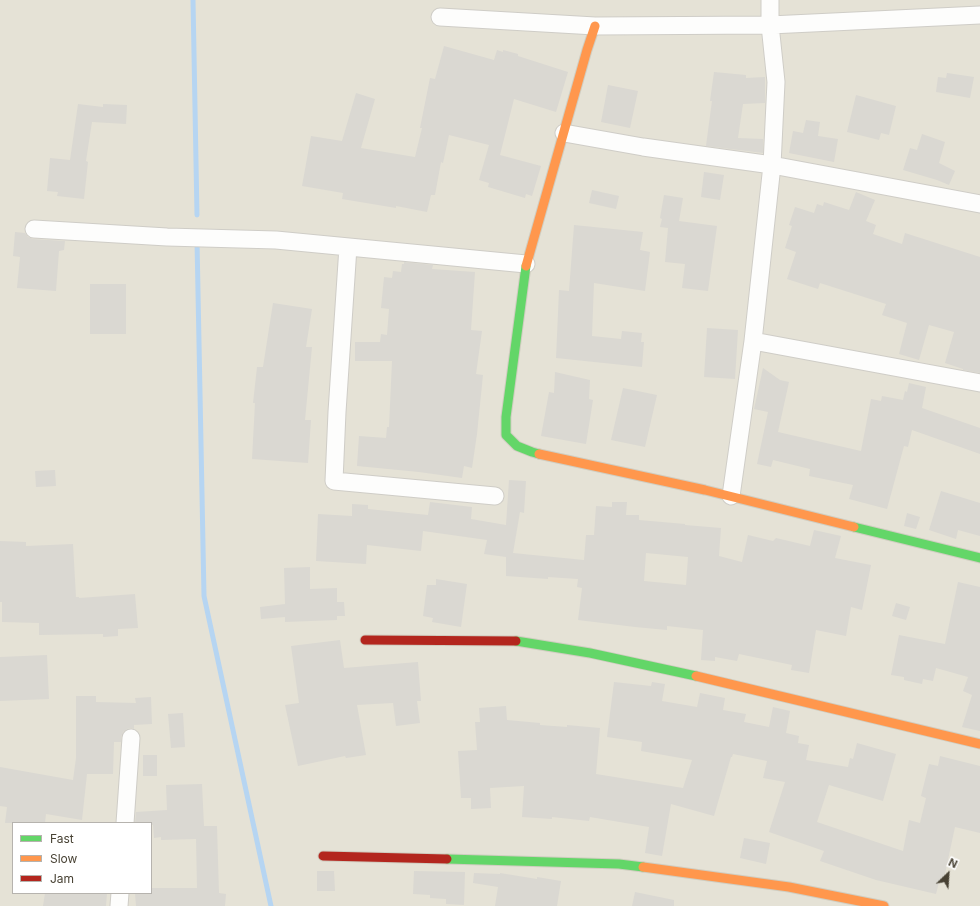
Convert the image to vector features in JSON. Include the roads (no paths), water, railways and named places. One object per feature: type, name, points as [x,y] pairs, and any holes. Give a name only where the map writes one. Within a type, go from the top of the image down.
[{"type":"street","points":[[731,496],[753,341],[772,165],[776,82],[770,25],[770,0]]},
{"type":"street","points":[[440,17],[595,26],[770,25],[980,15]]},
{"type":"street","points":[[595,26],[526,264],[506,418],[506,435],[517,446],[532,452],[731,496],[980,558]]},
{"type":"street","points":[[564,133],[643,147],[772,165],[980,204]]},
{"type":"street","points":[[34,229],[167,237],[276,240],[526,264]]},
{"type":"street","points":[[348,247],[334,481],[495,496]]},
{"type":"street","points":[[753,341],[980,383]]},
{"type":"street","points":[[365,640],[515,640],[590,653],[672,670],[980,744]]},
{"type":"street","points":[[125,822],[131,738]]},
{"type":"street","points":[[322,856],[619,864],[789,887],[884,906]]},
{"type":"street","points":[[119,906],[120,894]]},
{"type":"waterway","points":[[193,0],[197,215]]},
{"type":"waterway","points":[[197,241],[204,596],[271,906]]}]
